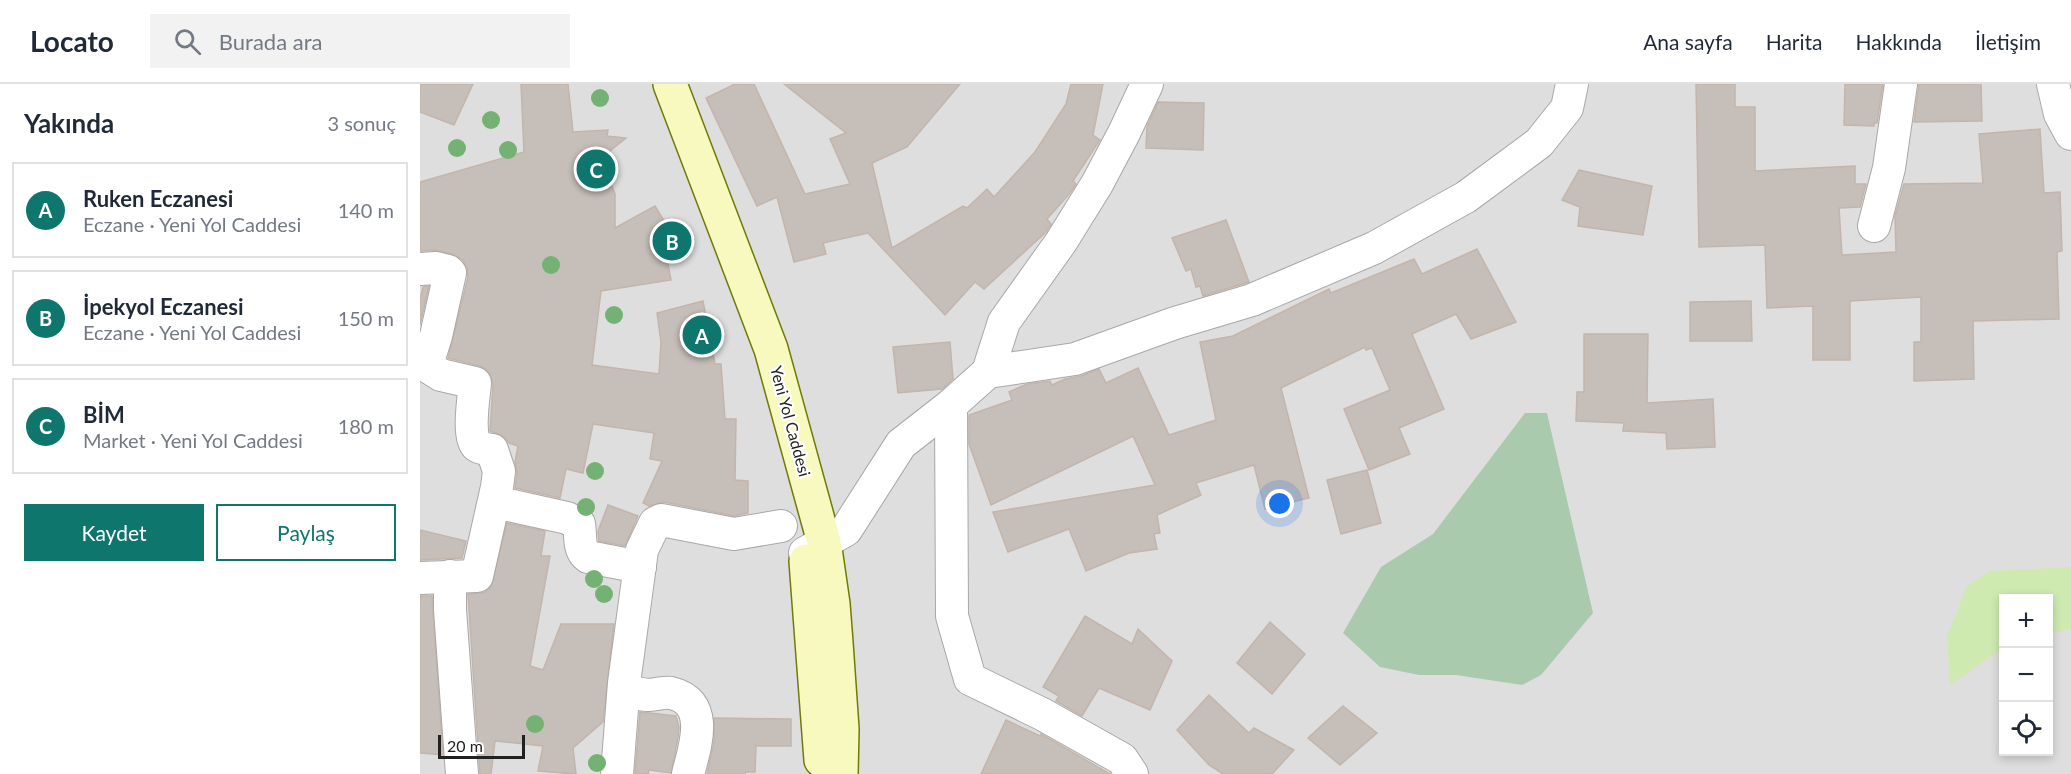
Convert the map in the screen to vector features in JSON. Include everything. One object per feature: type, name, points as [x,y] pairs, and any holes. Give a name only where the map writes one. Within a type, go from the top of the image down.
[{"type":"main road","name":"Yeni Yol Caddesi","points":[[651,84],[770,390],[798,511],[814,548],[833,604],[842,729],[841,774]]},
{"type":"main road","name":"Yeni Yol Caddesi","points":[[670,84],[771,349],[814,548],[822,774]]},
{"type":"street","points":[[814,548],[846,530],[901,444],[951,405],[987,372],[1004,322],[1061,242],[1097,184],[1147,84]]},
{"type":"street","points":[[987,372],[1075,359],[1175,323],[1252,300],[1374,248],[1466,197],[1539,143],[1567,108],[1572,84]]},
{"type":"street","points":[[1875,226],[1889,168],[1900,84]]},
{"type":"street","points":[[2053,84],[2060,114],[2071,134]]},
{"type":"street","points":[[420,269],[436,268],[450,273],[428,368],[441,375],[475,383],[472,408],[473,437],[478,447],[492,450],[499,471],[495,502],[487,527],[477,576],[435,577],[450,610],[462,774]]},
{"type":"street","points":[[951,405],[952,616],[970,679],[1042,714],[1122,759],[1132,774]]},
{"type":"street","points":[[495,502],[567,518],[579,524],[581,549],[588,557],[640,567]]},
{"type":"street","points":[[617,774],[624,690],[642,550],[655,523],[661,520],[734,534],[781,526]]},
{"type":"street","points":[[624,690],[646,695],[668,693],[684,698],[692,706],[698,724],[698,734],[688,774]]},
{"type":"shaded area","points":[[420,84],[2071,84],[2071,774],[420,774]]},
{"type":"green space","points":[[1525,413],[1547,413],[1593,613],[1541,675],[1522,685],[1456,675],[1419,675],[1380,667],[1343,633],[1381,567],[1433,534]]},
{"type":"green space","points":[[2071,567],[2071,629],[2053,633],[2053,594],[1999,594],[1999,651],[1950,685],[1947,636],[1967,586],[1990,571]]},
{"type":"building","points":[[420,84],[473,84],[454,125],[420,112]]},
{"type":"building","points":[[521,84],[568,84],[573,132],[608,130],[607,136],[626,138],[610,151],[614,176],[610,181],[615,194],[615,228],[655,206],[680,247],[666,254],[671,280],[601,291],[592,365],[659,374],[661,342],[657,313],[703,301],[715,364],[721,364],[725,419],[736,419],[735,480],[748,481],[748,513],[734,516],[664,502],[649,506],[643,503],[662,461],[650,459],[654,433],[593,424],[583,473],[566,469],[560,498],[515,488],[517,473],[515,462],[518,446],[490,431],[493,385],[491,376],[486,369],[480,366],[448,358],[468,277],[467,269],[463,260],[452,254],[435,250],[420,251],[420,182],[524,152]]},
{"type":"building","points":[[735,84],[754,84],[805,194],[850,184],[830,139],[846,133],[784,84],[960,84],[907,147],[872,163],[892,248],[963,206],[967,208],[987,189],[994,197],[1035,152],[1066,104],[1071,84],[1103,84],[1093,135],[1100,140],[1073,181],[1076,184],[1070,193],[1047,219],[1051,224],[1046,232],[984,289],[975,282],[945,315],[868,233],[823,243],[826,254],[794,262],[777,197],[757,206],[706,98]]},
{"type":"building","points":[[1696,84],[1735,84],[1735,107],[1755,107],[1755,171],[1855,166],[1855,184],[1866,184],[1860,207],[1839,208],[1842,255],[1896,252],[1895,216],[1904,184],[1983,183],[1979,134],[2040,129],[2044,193],[2060,192],[2062,251],[2057,252],[2059,319],[1973,321],[1974,379],[1914,381],[1914,342],[1921,342],[1921,297],[1850,301],[1850,360],[1813,360],[1813,306],[1767,308],[1765,245],[1699,247]]},
{"type":"building","points":[[1845,84],[1883,84],[1877,123],[1874,123],[1874,126],[1844,125]]},
{"type":"building","points":[[1919,84],[1981,84],[1982,121],[1914,122]]},
{"type":"building","points":[[1158,102],[1204,103],[1203,150],[1146,148],[1147,127]]},
{"type":"building","points":[[1579,170],[1652,186],[1643,235],[1578,226],[1580,207],[1562,200]]},
{"type":"building","points":[[1226,220],[1249,282],[1203,296],[1200,286],[1196,287],[1191,269],[1186,271],[1172,238]]},
{"type":"building","points":[[1477,249],[1516,322],[1471,339],[1456,314],[1412,334],[1444,409],[1399,428],[1410,454],[1369,470],[1344,409],[1390,390],[1372,348],[1366,350],[1365,347],[1281,388],[1309,498],[1265,509],[1254,465],[1196,483],[1201,495],[1157,515],[1160,533],[1154,534],[1157,549],[1129,553],[1086,571],[1069,529],[1008,552],[993,512],[1155,485],[1133,436],[991,505],[969,444],[969,415],[1012,400],[1009,392],[1027,384],[1050,381],[1052,385],[1099,369],[1106,383],[1138,368],[1169,435],[1216,420],[1200,342],[1233,336],[1329,289],[1331,293],[1414,259],[1422,274]]},
{"type":"building","points":[[429,286],[420,325],[420,299],[423,287]]},
{"type":"building","points":[[1751,301],[1752,341],[1690,341],[1690,302]]},
{"type":"building","points":[[1584,334],[1648,334],[1647,403],[1713,399],[1715,447],[1667,449],[1666,433],[1623,431],[1624,423],[1576,421],[1577,392],[1584,392]]},
{"type":"building","points":[[950,342],[953,379],[942,389],[898,393],[893,347]]},
{"type":"building","points":[[1367,470],[1381,523],[1341,534],[1327,480]]},
{"type":"building","points":[[608,505],[638,516],[625,546],[599,541],[598,531]]},
{"type":"building","points":[[507,523],[545,531],[541,556],[550,556],[530,666],[543,670],[561,624],[614,624],[603,722],[573,748],[576,774],[538,771],[543,746],[495,741],[491,774],[480,774],[468,594],[485,592],[491,587]]},
{"type":"building","points":[[420,530],[466,541],[462,558],[420,560]]},
{"type":"building","points":[[420,596],[432,596],[443,755],[420,753]]},
{"type":"building","points":[[1085,616],[1132,644],[1138,629],[1172,661],[1150,710],[1099,688],[1082,716],[1056,701],[1059,696],[1043,687]]},
{"type":"building","points":[[1270,622],[1305,654],[1272,694],[1237,663]]},
{"type":"building","points":[[1209,695],[1249,733],[1254,728],[1294,750],[1272,774],[1223,774],[1209,765],[1177,730]]},
{"type":"building","points":[[1343,706],[1377,733],[1340,765],[1308,738]]},
{"type":"building","points":[[640,712],[676,716],[679,727],[671,773],[649,770],[648,774],[635,774]]},
{"type":"building","points":[[714,718],[791,719],[791,746],[756,746],[755,772],[707,774],[714,742]]},
{"type":"building","points":[[1006,720],[1040,736],[1041,734],[1110,774],[981,774]]},
{"type":"place","name":"BİM","points":[[596,169]]},
{"type":"place","name":"İpekyol Eczanesi","points":[[672,241]]},
{"type":"place","name":"Ruken Eczanesi","points":[[702,335]]}]
